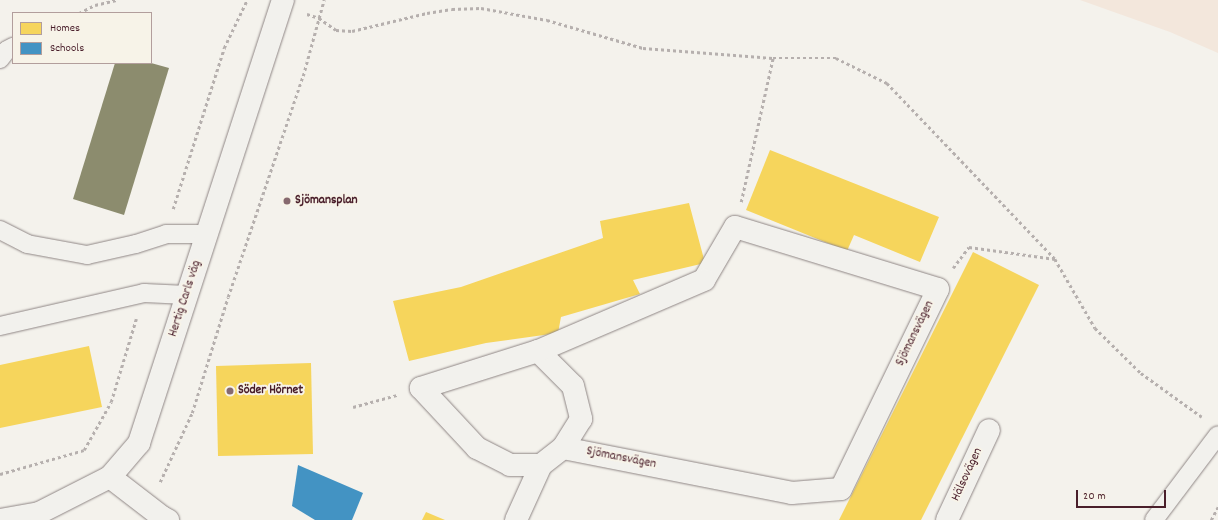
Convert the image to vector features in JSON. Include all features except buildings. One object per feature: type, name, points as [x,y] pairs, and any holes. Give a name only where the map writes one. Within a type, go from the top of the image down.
[{"type":"street","name":"Hertig Carls väg","points":[[0,520],[39,512],[110,477],[139,443],[283,0]]},
{"type":"street","points":[[541,465],[510,465],[477,448],[421,388],[538,351],[704,280],[735,227]]},
{"type":"street","name":"Sjömansvägen","points":[[563,448],[792,493],[841,489],[938,290],[735,227]]},
{"type":"street","name":"Sjömansvägen","points":[[516,520],[541,465],[563,448],[581,419],[573,386],[538,351]]},
{"type":"street","name":"Hälsovägen","points":[[947,520],[989,430]]},
{"type":"street","points":[[110,477],[168,520]]},
{"type":"lane","points":[[0,59],[7,50],[12,48]]},
{"type":"lane","points":[[0,230],[28,244],[87,255],[136,244],[166,234],[207,234]]},
{"type":"lane","points":[[0,326],[144,292],[187,295]]},
{"type":"lane","points":[[1154,520],[1218,435]]},
{"type":"path","points":[[81,12],[95,5],[117,0]]},
{"type":"path","points":[[145,504],[162,479],[192,413],[228,297],[303,76],[324,0]]},
{"type":"path","points":[[319,18],[336,30],[352,31],[427,13],[452,9],[481,8],[547,20],[643,48],[773,58],[836,58],[887,83],[1055,259],[1095,328],[1141,373],[1205,420]]},
{"type":"path","points":[[735,227],[773,58]]},
{"type":"path","points":[[938,290],[969,247],[1055,259]]},
{"type":"path","points":[[353,407],[421,388]]},
{"type":"path","points":[[1211,520],[1218,507]]},
{"type":"shaded area","points":[[1080,0],[1218,0],[1218,53],[1170,32]]},
{"type":"place","name":"Sjömansplan","points":[[287,201]]},
{"type":"place","name":"Söder Hörnet","points":[[230,391]]}]
